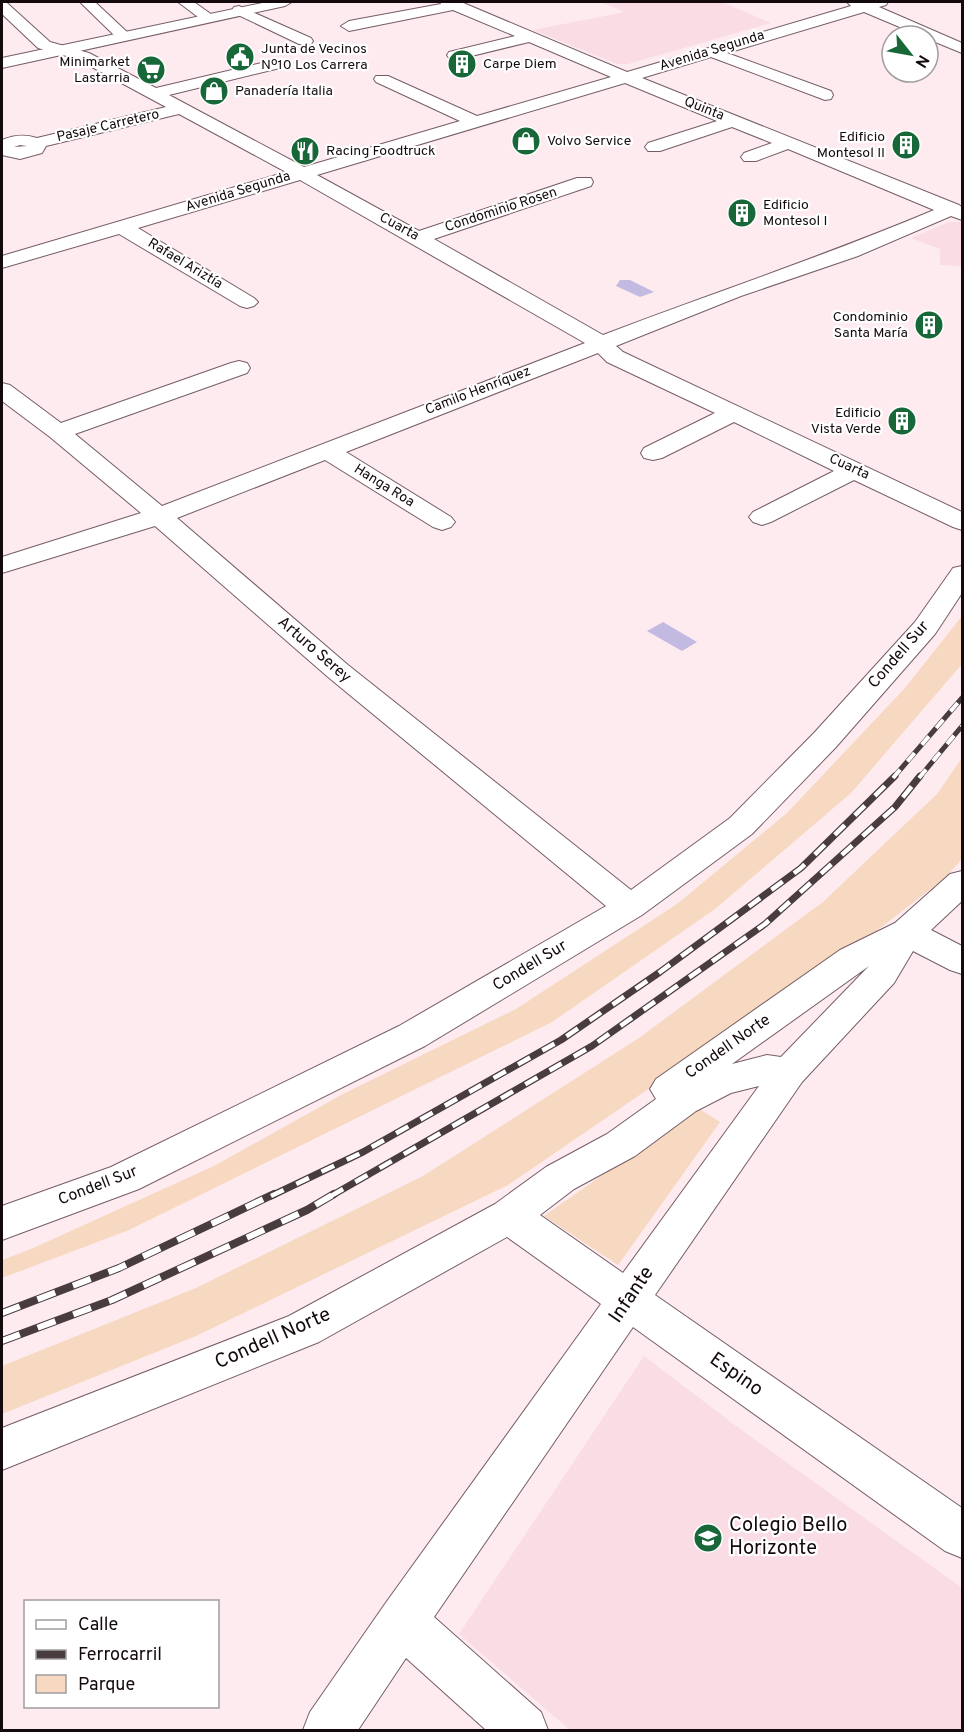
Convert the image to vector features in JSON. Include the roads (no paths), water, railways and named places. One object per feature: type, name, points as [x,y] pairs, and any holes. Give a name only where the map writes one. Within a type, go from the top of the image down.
[{"type":"street","points":[[87,2],[122,35]]},
{"type":"street","points":[[185,2],[207,17]]},
{"type":"street","points":[[2,63],[122,35],[285,2]]},
{"type":"street","name":"Avenida Segunda","points":[[2,262],[711,52],[858,4],[881,2]]},
{"type":"street","points":[[349,26],[452,3]]},
{"type":"street","name":"Quinta","points":[[452,3],[625,77],[957,211]]},
{"type":"street","points":[[858,4],[963,48]]},
{"type":"street","name":"Cuarta","points":[[2,6],[41,43],[83,56],[301,173],[601,344],[615,357],[963,522]]},
{"type":"street","points":[[239,10],[305,41]]},
{"type":"street","points":[[454,56],[531,37]]},
{"type":"street","points":[[711,52],[825,95]]},
{"type":"street","points":[[153,94],[274,65]]},
{"type":"street","points":[[382,79],[474,121]]},
{"type":"street","name":"Pasaje Carretero","points":[[2,148],[13,154],[26,153],[36,149],[37,143],[179,109]]},
{"type":"street","points":[[654,147],[733,121]]},
{"type":"street","points":[[750,157],[789,143]]},
{"type":"street","points":[[853,169],[880,159]]},
{"type":"street","name":"Condominio Rosen","points":[[418,238],[584,182]]},
{"type":"street","name":"Camilo Henríquez","points":[[2,565],[159,516],[734,292],[851,252],[957,211]]},
{"type":"street","name":"Rafael Ariztía","points":[[122,226],[247,302]]},
{"type":"street","points":[[58,432],[239,368]]},
{"type":"street","name":"Arturo Serey","points":[[2,390],[58,432],[159,516],[338,671],[630,907]]},
{"type":"street","points":[[652,453],[735,413]]},
{"type":"street","name":"Hanga Roa","points":[[326,450],[442,522]]},
{"type":"street","points":[[762,516],[855,470]]},
{"type":"street","name":"Condell Sur","points":[[2,1223],[125,1178],[412,1036],[630,907],[741,826],[825,740],[925,628],[963,574]]},
{"type":"street","name":"Infante","points":[[328,1731],[402,1621],[789,1072],[882,974],[907,932],[963,882]]},
{"type":"street","points":[[907,932],[963,961]]},
{"type":"street","name":"Condell Norte","points":[[560,1178],[600,1137],[852,959],[907,932]]},
{"type":"street","name":"Condell Norte","points":[[2,1449],[303,1329],[509,1216],[560,1178],[621,1145],[684,1100],[721,1081],[766,1069],[789,1072]]},
{"type":"street","name":"Espino","points":[[509,1216],[963,1535]]},
{"type":"street","points":[[402,1621],[523,1731]]},
{"type":"railway","points":[[893,778],[962,698]]},
{"type":"railway","points":[[919,778],[962,726]]},
{"type":"railway","points":[[331,1196],[592,1046],[765,924],[895,807],[920,776]]},
{"type":"railway","points":[[271,1196],[363,1152],[561,1040],[660,972],[801,868],[893,778]]},
{"type":"railway","points":[[2,1313],[119,1268],[274,1194]]},
{"type":"railway","points":[[2,1341],[112,1300],[307,1210],[334,1194]]},
{"type":"place","name":"Junta de Vecinos Nº10 Los Carrera","points":[[240,57]]},
{"type":"place","name":"Carpe Diem","points":[[462,64]]},
{"type":"place","name":"Minimarket Lastarria","points":[[151,70]]},
{"type":"place","name":"Panadería Italia","points":[[214,91]]},
{"type":"place","name":"Volvo Service","points":[[526,141]]},
{"type":"place","name":"Edificio Montesol II","points":[[906,145]]},
{"type":"place","name":"Racing Foodtruck","points":[[305,151]]},
{"type":"place","name":"Edificio Montesol I","points":[[742,213]]},
{"type":"place","name":"Condominio Santa María","points":[[929,325]]},
{"type":"place","name":"Edificio Vista Verde","points":[[902,421]]},
{"type":"place","name":"Colegio Bello Horizonte","points":[[708,1538]]}]
